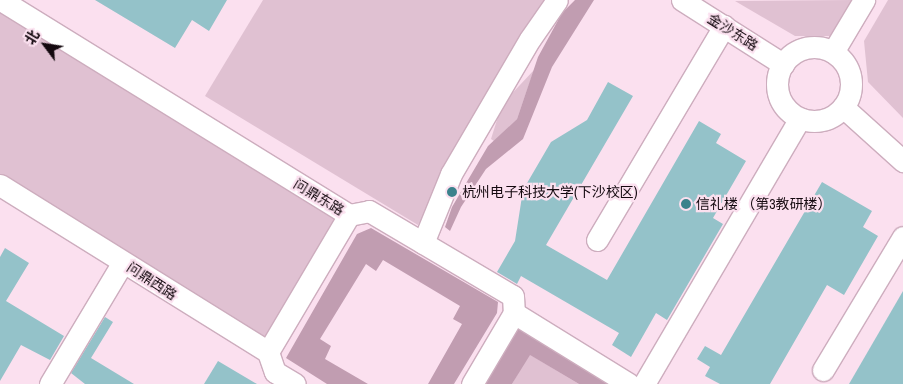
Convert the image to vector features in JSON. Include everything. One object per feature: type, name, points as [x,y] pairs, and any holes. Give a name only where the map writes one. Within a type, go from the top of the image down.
[{"type":"street","points":[[423,243],[451,174],[530,38],[557,0]]},
{"type":"street","name":"金沙东路","points":[[682,0],[783,64]]},
{"type":"street","points":[[833,52],[864,0]]},
{"type":"street","name":"问鼎东路","points":[[0,1],[349,216],[369,211],[513,296],[514,313]]},
{"type":"street","points":[[597,240],[724,26]]},
{"type":"street","points":[[809,47],[833,52],[843,60],[851,84],[843,107],[823,120],[800,118],[790,112],[778,92],[777,80],[783,64],[797,51],[809,47]]},
{"type":"street","points":[[843,107],[903,161]]},
{"type":"street","points":[[644,384],[800,118]]},
{"type":"street","name":"问鼎西路","points":[[0,185],[268,352]]},
{"type":"street","points":[[295,384],[275,372],[268,352],[349,216]]},
{"type":"street","points":[[823,370],[903,237]]},
{"type":"street","points":[[50,384],[123,262]]},
{"type":"street","points":[[472,384],[514,313],[629,384]]},
{"type":"shaded area","points":[[263,0],[549,0],[418,225],[205,96]]},
{"type":"shaded area","points":[[575,0],[594,0],[552,67],[523,139],[486,169],[461,207],[450,231],[445,227],[452,207],[488,146],[517,119],[538,57],[562,13]]},
{"type":"shaded area","points":[[852,0],[831,36],[795,36],[735,1]]},
{"type":"shaded area","points":[[888,0],[903,0],[903,118],[868,82],[864,41]]},
{"type":"shaded area","points":[[0,2],[349,215],[268,352],[0,186]]},
{"type":"shaded area","points":[[534,70],[517,119],[494,141],[491,139],[502,104]]},
{"type":"shaded area","points":[[371,228],[498,302],[497,313],[454,384],[428,384],[462,324],[453,319],[460,306],[383,260],[376,271],[366,264],[320,339],[331,346],[325,359],[368,384],[327,384],[286,358],[357,234]]},
{"type":"shaded area","points":[[515,325],[613,384],[579,384],[530,355],[512,384],[480,384]]},
{"type":"shaded area","points":[[529,354],[579,384],[512,384]]},
{"type":"building","points":[[95,0],[227,0],[209,31],[192,20],[175,48]]},
{"type":"building","name":"信礼楼 （第3教研楼）","points":[[608,82],[633,96],[546,245],[607,280],[699,121],[721,134],[716,143],[746,161],[713,218],[723,224],[667,320],[656,313],[631,357],[612,345],[619,333],[521,276],[517,284],[497,272],[515,241],[523,190],[551,142],[587,120]]},
{"type":"building","points":[[822,182],[872,211],[863,227],[878,236],[844,295],[827,285],[770,384],[720,384],[705,376],[710,367],[697,359],[705,346],[721,355]]},
{"type":"building","points":[[5,248],[29,263],[6,301],[64,336],[50,360],[21,345],[0,381],[0,257]]},
{"type":"building","points":[[903,291],[903,384],[849,384]]},
{"type":"building","points":[[105,317],[113,322],[91,358],[134,384],[85,384],[71,373]]},
{"type":"building","points":[[218,361],[257,384],[204,384]]},
{"type":"place","name":"杭州电子科技大学(下沙校区)","points":[[452,192]]},
{"type":"place","name":"信礼楼 （第3教研楼）","points":[[686,204]]}]
